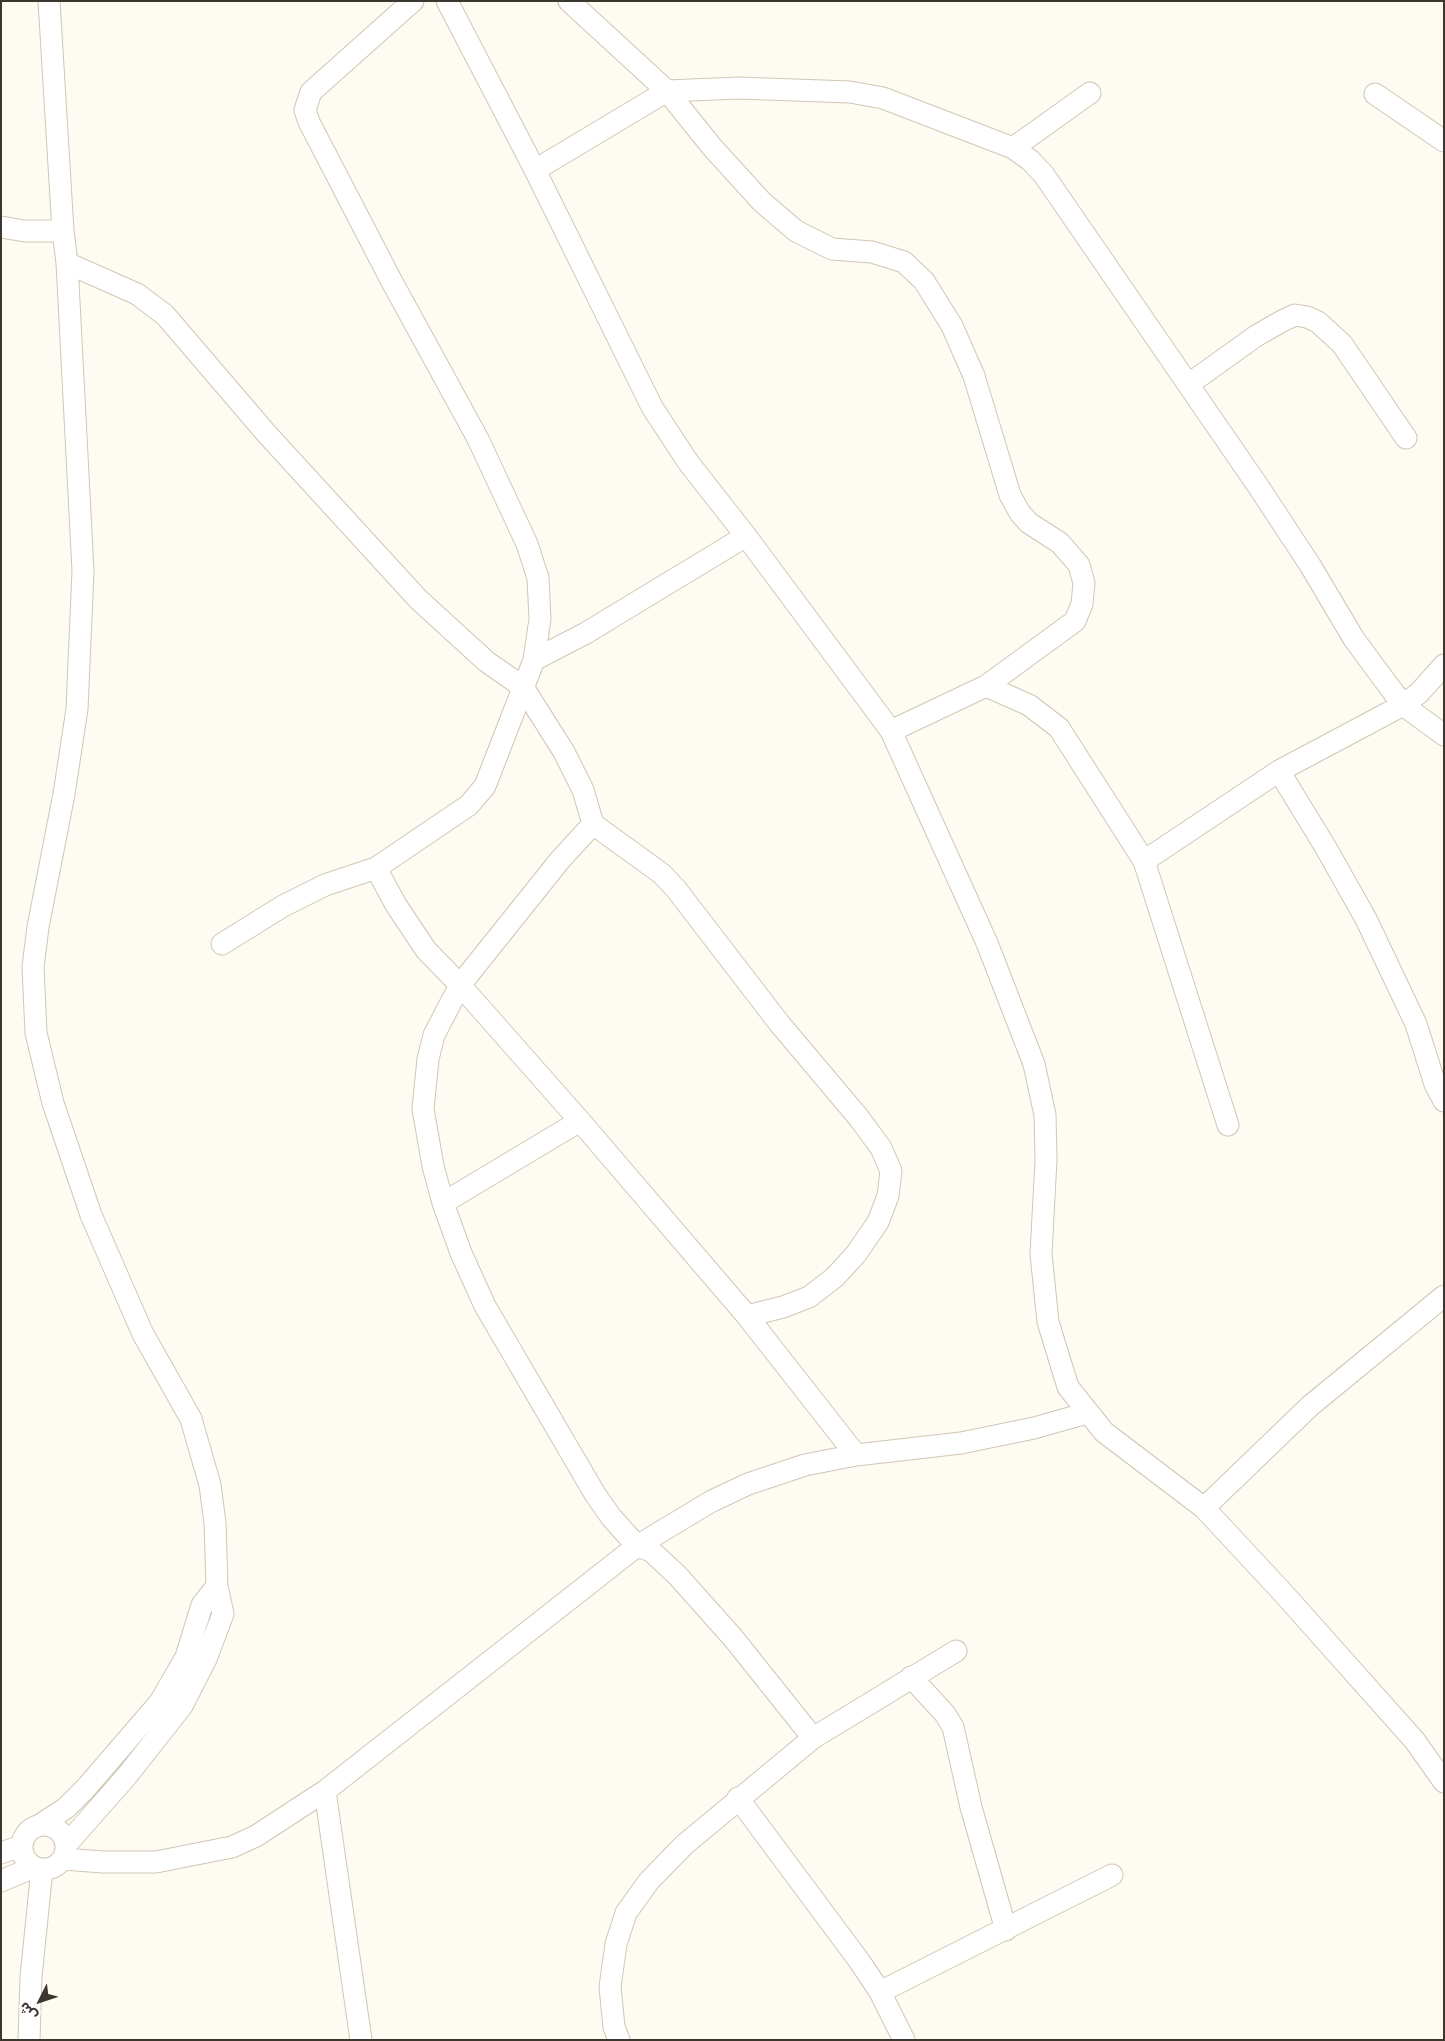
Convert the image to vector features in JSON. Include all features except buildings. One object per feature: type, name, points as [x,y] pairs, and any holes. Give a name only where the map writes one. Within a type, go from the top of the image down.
[{"type":"street","points":[[1,1882],[38,1868],[50,1869],[182,1706],[206,1659],[223,1614],[217,1586],[215,1523],[210,1485],[191,1419],[143,1334],[91,1215],[53,1103],[36,1033],[33,967],[38,927],[65,786],[77,709],[83,571],[67,263],[63,231],[49,1]]},
{"type":"street","points":[[222,944],[283,906],[325,885],[376,868],[469,805],[485,786],[534,660],[540,619],[538,578],[527,544],[478,439],[387,272],[309,122],[305,110],[311,92],[413,1]]},
{"type":"street","points":[[447,1],[535,170],[652,407],[688,462],[746,536],[891,731],[987,943],[1034,1064],[1045,1114],[1046,1160],[1041,1254],[1048,1322],[1068,1387],[1104,1432],[1204,1508],[1284,1594],[1415,1741],[1444,1782]]},
{"type":"street","points":[[569,1],[667,91],[712,147],[762,202],[796,231],[832,249],[872,252],[904,262],[924,281],[952,326],[974,376],[1010,495],[1020,513],[1029,523],[1060,542],[1079,565],[1084,583],[1082,604],[1075,621],[986,686],[891,731]]},
{"type":"street","points":[[535,170],[667,91],[739,88],[850,92],[883,98],[1014,148],[1030,160],[1044,175],[1189,384],[1310,565],[1354,639],[1403,705],[1444,735]]},
{"type":"street","points":[[1014,148],[1090,93]]},
{"type":"street","points":[[1375,94],[1444,141]]},
{"type":"street","points":[[1,227],[25,231],[63,231]]},
{"type":"street","points":[[67,263],[137,294],[165,315],[266,433],[418,599],[487,662],[523,687],[564,752],[583,790],[593,824],[662,874],[676,889],[767,1008],[859,1118],[881,1148],[891,1171],[888,1196],[878,1222],[856,1254],[835,1277],[809,1297],[783,1307],[747,1316]]},
{"type":"street","points":[[1189,384],[1256,336],[1282,321],[1295,315],[1307,317],[1318,322],[1342,344],[1406,438]]},
{"type":"street","points":[[534,660],[586,634],[746,536]]},
{"type":"street","points":[[1144,861],[1278,771],[1403,705],[1419,693],[1444,665]]},
{"type":"street","points":[[986,686],[1029,705],[1060,728],[1144,861],[1228,1125]]},
{"type":"street","points":[[1278,771],[1326,848],[1366,919],[1416,1024],[1435,1084],[1444,1101]]},
{"type":"street","points":[[593,824],[560,860],[460,985],[434,1035],[428,1060],[423,1109],[433,1166],[443,1203],[461,1253],[485,1306],[595,1494],[611,1517],[637,1546],[651,1551],[677,1575],[734,1639],[813,1738]]},
{"type":"street","points":[[376,868],[396,905],[426,950],[460,985],[580,1121],[747,1316],[856,1455]]},
{"type":"street","points":[[443,1203],[580,1121]]},
{"type":"street","points":[[1204,1508],[1310,1406],[1444,1296]]},
{"type":"street","points":[[64,1852],[116,1863],[156,1862],[232,1847],[256,1836],[325,1791],[637,1546],[712,1500],[748,1484],[805,1465],[856,1455],[961,1443],[1034,1428],[1087,1413]]},
{"type":"street","points":[[38,1868],[24,1858],[22,1846],[27,1832],[66,1808],[85,1789],[160,1702],[186,1656],[202,1605],[217,1586]]},
{"type":"street","points":[[619,2040],[614,2027],[610,1987],[616,1944],[626,1913],[660,1869],[684,1845],[738,1798],[813,1738],[956,1651]]},
{"type":"street","points":[[911,1677],[945,1714],[953,1727],[971,1807],[1006,1930]]},
{"type":"street","points":[[325,1791],[359,2031],[344,2040]]},
{"type":"street","points":[[738,1798],[880,1992],[904,2040]]},
{"type":"street","points":[[40,1825],[54,1827],[60,1832],[64,1852]]},
{"type":"street","points":[[1,1853],[22,1846]]},
{"type":"street","points":[[29,2040],[38,1868]]},
{"type":"street","points":[[880,1992],[1112,1875]]}]
